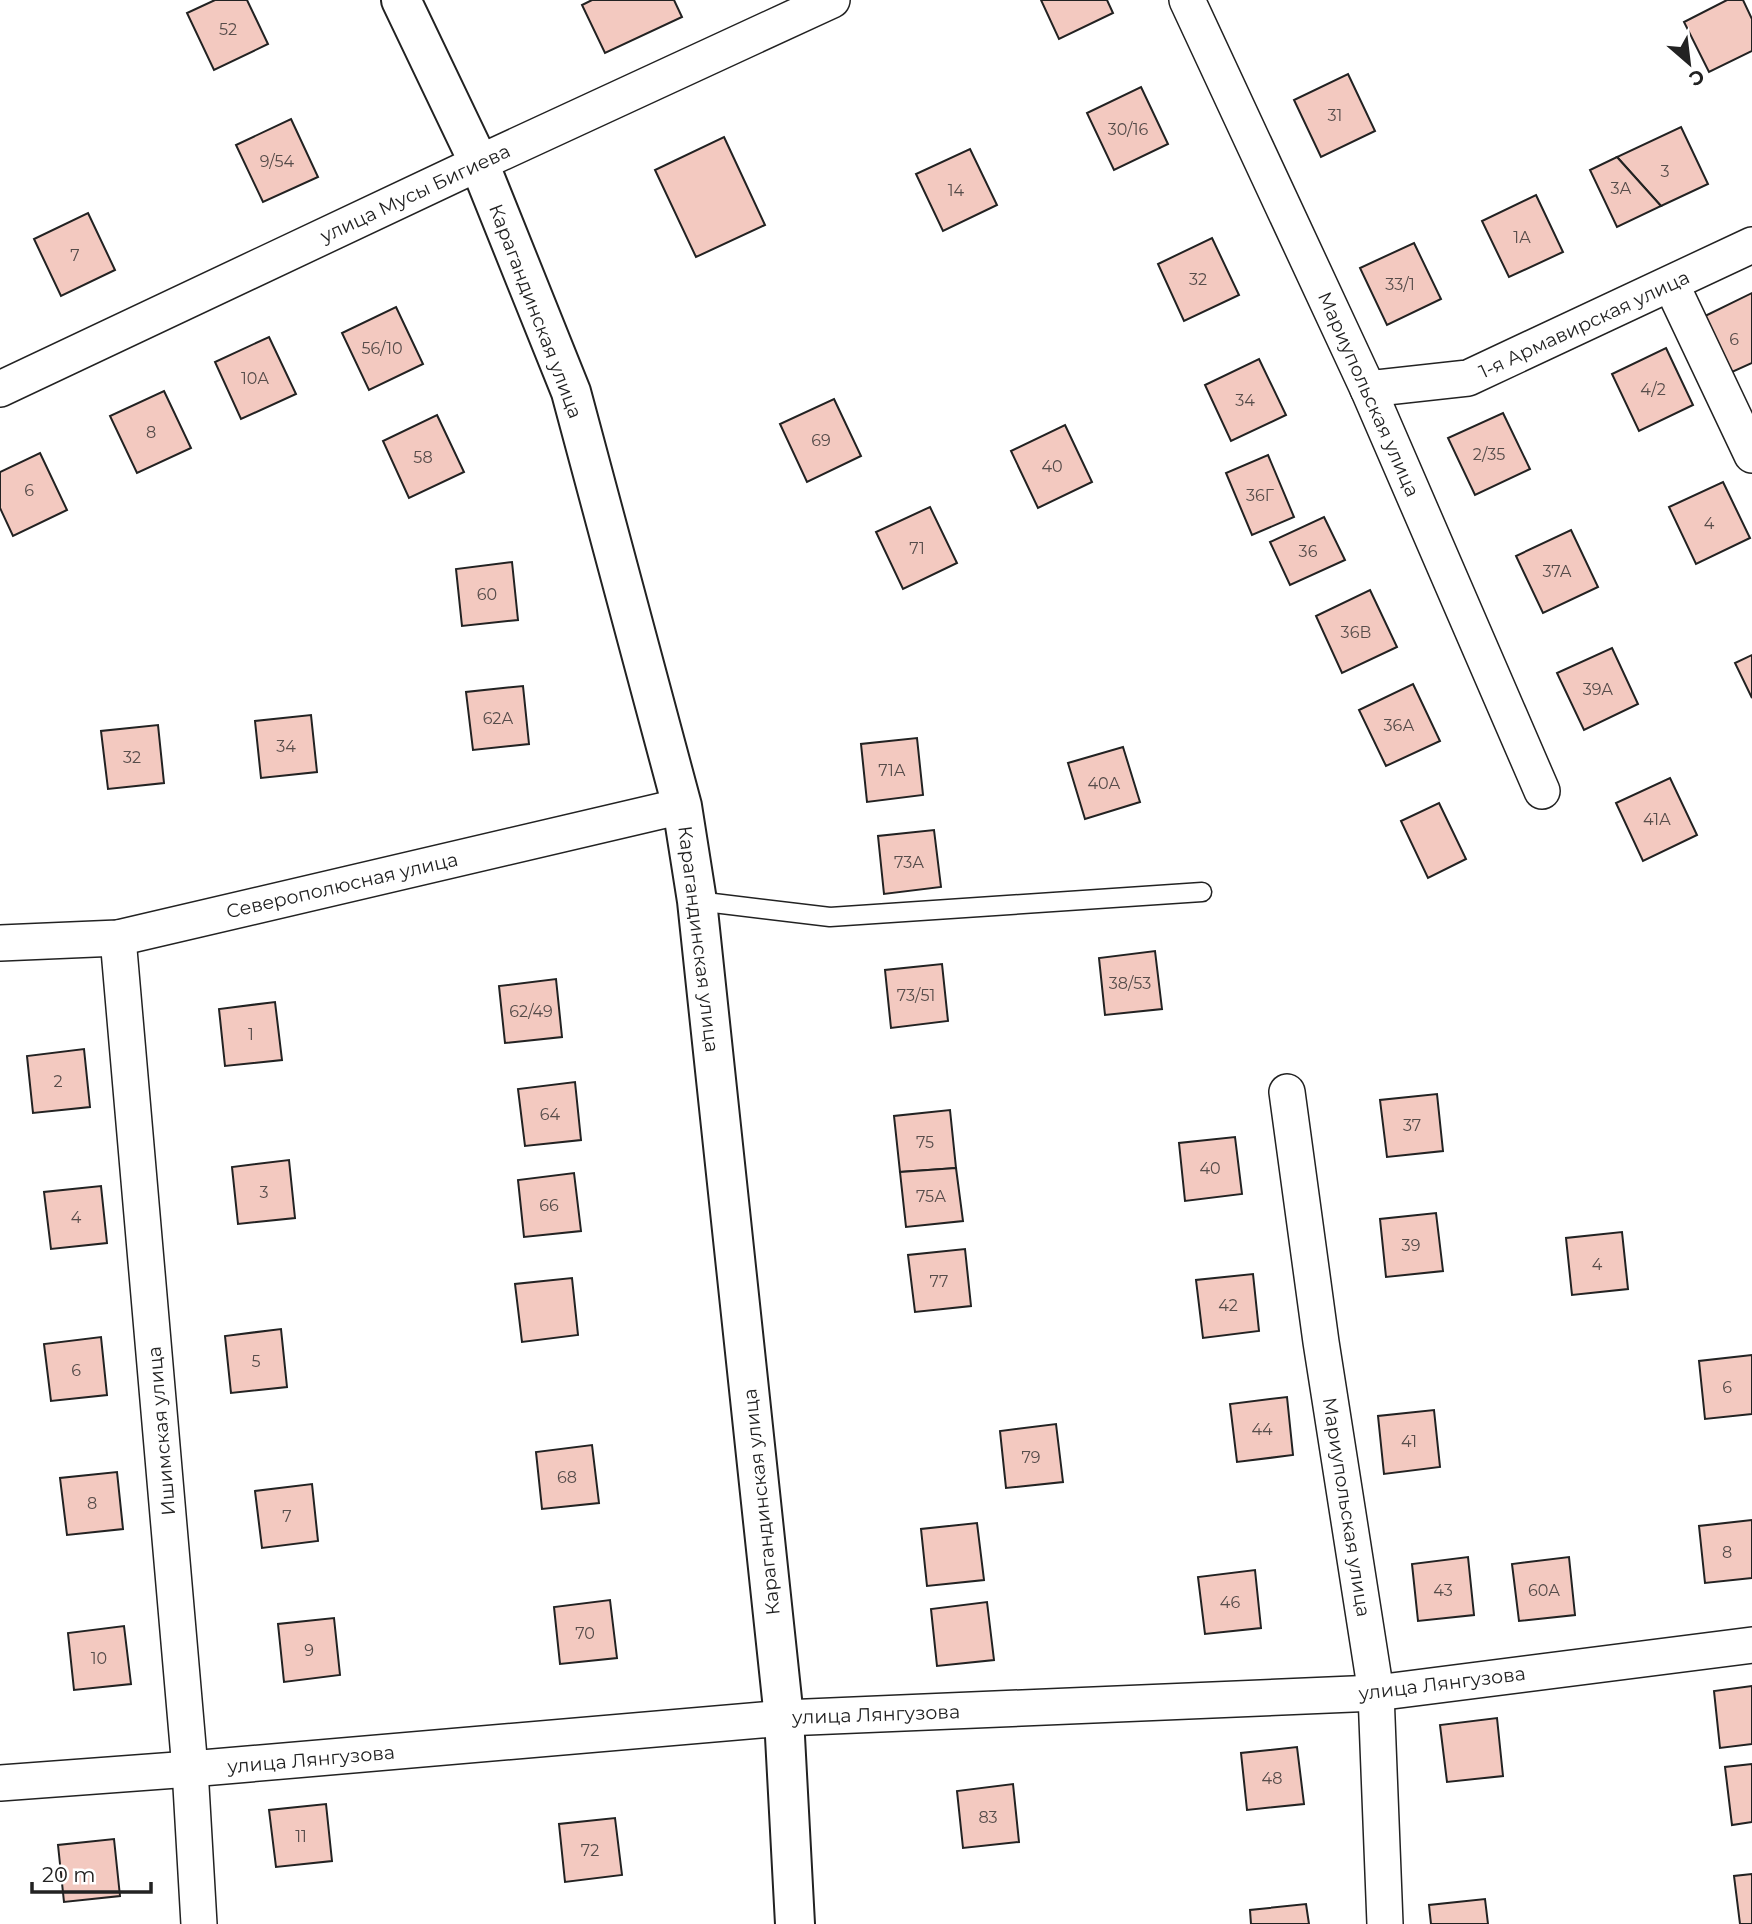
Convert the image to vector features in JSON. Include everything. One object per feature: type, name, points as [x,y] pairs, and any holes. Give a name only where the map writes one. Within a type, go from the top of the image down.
[{"type":"street","name":"Карагандинская улица","points":[[401,0],[479,163],[571,392],[682,806],[697,901],[784,1718],[794,1924]]},
{"type":"street","name":"улица Мусы Бигиева","points":[[0,389],[832,0]]},
{"type":"street","name":"Мариупольская улица","points":[[1187,0],[1368,389],[1542,791]]},
{"type":"street","name":"1-я Армавирская улица","points":[[1368,389],[1468,378],[1752,245]]},
{"type":"street","points":[[1671,284],[1752,455]]},
{"type":"street","name":"Северополюсная улица","points":[[0,943],[118,938],[682,806]]},
{"type":"street","name":"Ишимская улица","points":[[118,938],[190,1769],[199,1924]]},
{"type":"street","name":"Мариупольская улица","points":[[1287,1092],[1321,1342],[1376,1693],[1385,1924]]},
{"type":"street","name":"улица Лянгузова","points":[[0,1783],[784,1718],[1376,1693],[1752,1645]]},
{"type":"lane","points":[[697,901],[830,917],[1202,892]]},
{"type":"building","points":[[215,0],[247,0],[268,44],[214,70],[187,13]]},
{"type":"building","points":[[592,0],[674,0],[682,17],[605,53],[582,5]]},
{"type":"building","points":[[1041,0],[1107,0],[1113,13],[1059,39]]},
{"type":"building","points":[[1727,0],[1743,0],[1752,19],[1752,51],[1709,72],[1684,22]]},
{"type":"building","points":[[1348,74],[1375,131],[1321,157],[1294,100]]},
{"type":"building","points":[[1141,87],[1168,144],[1114,170],[1087,113]]},
{"type":"building","points":[[291,119],[318,177],[263,202],[236,145]]},
{"type":"building","points":[[1681,127],[1708,184],[1661,206],[1617,157]]},
{"type":"building","points":[[724,137],[765,225],[696,257],[655,170]]},
{"type":"building","points":[[970,149],[997,205],[943,231],[916,174]]},
{"type":"building","points":[[1617,157],[1661,206],[1617,227],[1590,170]]},
{"type":"building","points":[[1536,195],[1563,252],[1509,277],[1482,221]]},
{"type":"building","points":[[88,213],[115,270],[61,296],[34,239]]},
{"type":"building","points":[[1212,238],[1239,295],[1184,321],[1158,264]]},
{"type":"building","points":[[1414,243],[1441,299],[1387,325],[1360,268]]},
{"type":"building","points":[[1752,293],[1752,363],[1732,372],[1705,316]]},
{"type":"building","points":[[396,307],[423,364],[369,390],[342,333]]},
{"type":"building","points":[[269,337],[296,394],[241,419],[215,362]]},
{"type":"building","points":[[1666,348],[1693,405],[1639,431],[1612,374]]},
{"type":"building","points":[[1259,359],[1286,415],[1231,441],[1205,385]]},
{"type":"building","points":[[164,391],[191,448],[137,473],[110,416]]},
{"type":"building","points":[[834,399],[861,456],[807,482],[780,424]]},
{"type":"building","points":[[1503,413],[1530,469],[1475,495],[1448,438]]},
{"type":"building","points":[[437,415],[464,472],[409,498],[383,441]]},
{"type":"building","points":[[1065,425],[1092,482],[1038,508],[1011,451]]},
{"type":"building","points":[[40,453],[67,510],[13,536],[0,508],[0,472]]},
{"type":"building","points":[[1268,455],[1294,517],[1252,535],[1226,473]]},
{"type":"building","points":[[1723,482],[1750,538],[1696,564],[1669,507]]},
{"type":"building","points":[[930,507],[957,563],[903,589],[876,532]]},
{"type":"building","points":[[1324,517],[1345,560],[1290,585],[1270,542]]},
{"type":"building","points":[[1571,530],[1598,587],[1543,613],[1516,556]]},
{"type":"building","points":[[512,562],[518,620],[462,626],[456,569]]},
{"type":"building","points":[[1370,590],[1397,647],[1342,673],[1316,616]]},
{"type":"building","points":[[1612,648],[1638,704],[1584,730],[1557,673]]},
{"type":"building","points":[[1752,655],[1752,698],[1735,663]]},
{"type":"building","points":[[1413,684],[1440,741],[1386,766],[1359,710]]},
{"type":"building","points":[[523,686],[529,744],[473,750],[466,692]]},
{"type":"building","points":[[311,715],[317,772],[261,778],[255,721]]},
{"type":"building","points":[[158,725],[164,783],[108,789],[101,731]]},
{"type":"building","points":[[917,738],[923,795],[867,802],[861,744]]},
{"type":"building","points":[[1123,747],[1140,802],[1085,819],[1068,763]]},
{"type":"building","points":[[1670,778],[1697,835],[1643,861],[1616,803]]},
{"type":"building","points":[[1439,803],[1466,859],[1428,878],[1401,821]]},
{"type":"building","points":[[934,830],[941,887],[884,894],[878,836]]},
{"type":"building","points":[[1155,951],[1162,1009],[1105,1015],[1099,958]]},
{"type":"building","points":[[942,964],[948,1021],[891,1028],[885,970]]},
{"type":"building","points":[[556,979],[562,1037],[505,1043],[499,986]]},
{"type":"building","points":[[275,1002],[282,1060],[225,1066],[219,1009]]},
{"type":"building","points":[[84,1049],[90,1107],[33,1113],[27,1056]]},
{"type":"building","points":[[575,1082],[581,1140],[525,1146],[518,1089]]},
{"type":"building","points":[[1437,1094],[1443,1151],[1387,1157],[1380,1100]]},
{"type":"building","points":[[950,1110],[956,1168],[900,1172],[894,1116]]},
{"type":"building","points":[[1235,1137],[1242,1194],[1185,1201],[1179,1143]]},
{"type":"building","points":[[289,1160],[295,1218],[238,1224],[232,1167]]},
{"type":"building","points":[[956,1168],[963,1221],[906,1227],[900,1172]]},
{"type":"building","points":[[574,1173],[581,1231],[524,1237],[518,1180]]},
{"type":"building","points":[[101,1186],[107,1243],[51,1249],[44,1192]]},
{"type":"building","points":[[1436,1213],[1443,1271],[1386,1277],[1380,1219]]},
{"type":"building","points":[[1622,1232],[1628,1289],[1572,1295],[1566,1238]]},
{"type":"building","points":[[965,1249],[971,1306],[915,1312],[908,1255]]},
{"type":"building","points":[[1253,1274],[1259,1331],[1203,1338],[1196,1280]]},
{"type":"building","points":[[572,1278],[578,1335],[522,1342],[515,1284]]},
{"type":"building","points":[[281,1329],[287,1387],[231,1393],[225,1336]]},
{"type":"building","points":[[101,1337],[107,1395],[51,1401],[44,1344]]},
{"type":"building","points":[[1752,1355],[1752,1414],[1705,1419],[1699,1361]]},
{"type":"building","points":[[1287,1397],[1293,1455],[1237,1462],[1230,1404]]},
{"type":"building","points":[[1434,1410],[1440,1467],[1384,1474],[1378,1416]]},
{"type":"building","points":[[1056,1424],[1063,1482],[1006,1488],[1000,1431]]},
{"type":"building","points":[[592,1445],[599,1503],[542,1509],[536,1452]]},
{"type":"building","points":[[117,1472],[123,1529],[67,1535],[60,1478]]},
{"type":"building","points":[[312,1484],[318,1541],[262,1548],[255,1491]]},
{"type":"building","points":[[1752,1520],[1752,1578],[1705,1583],[1699,1526]]},
{"type":"building","points":[[977,1523],[984,1580],[927,1586],[921,1529]]},
{"type":"building","points":[[1468,1557],[1474,1615],[1418,1621],[1412,1564]]},
{"type":"building","points":[[1569,1557],[1575,1615],[1519,1621],[1512,1564]]},
{"type":"building","points":[[1255,1570],[1261,1628],[1205,1634],[1198,1577]]},
{"type":"building","points":[[610,1600],[617,1658],[560,1664],[554,1607]]},
{"type":"building","points":[[987,1602],[994,1660],[937,1666],[931,1609]]},
{"type":"building","points":[[334,1618],[340,1675],[284,1682],[278,1624]]},
{"type":"building","points":[[124,1626],[131,1684],[74,1690],[68,1633]]},
{"type":"building","points":[[1752,1686],[1752,1744],[1720,1748],[1714,1691]]},
{"type":"building","points":[[1497,1718],[1503,1776],[1447,1782],[1440,1725]]},
{"type":"building","points":[[1297,1747],[1304,1804],[1247,1810],[1241,1753]]},
{"type":"building","points":[[1752,1764],[1752,1822],[1732,1825],[1725,1767]]},
{"type":"building","points":[[1013,1784],[1019,1842],[963,1848],[957,1791]]},
{"type":"building","points":[[326,1804],[332,1861],[276,1867],[269,1810]]},
{"type":"building","points":[[615,1818],[622,1875],[565,1882],[559,1824]]},
{"type":"building","points":[[114,1839],[120,1896],[64,1902],[58,1845]]},
{"type":"building","points":[[1752,1874],[1752,1924],[1740,1924],[1734,1876]]},
{"type":"building","points":[[1485,1899],[1488,1924],[1431,1924],[1429,1905]]},
{"type":"building","points":[[1306,1904],[1309,1924],[1251,1924],[1250,1910]]}]
